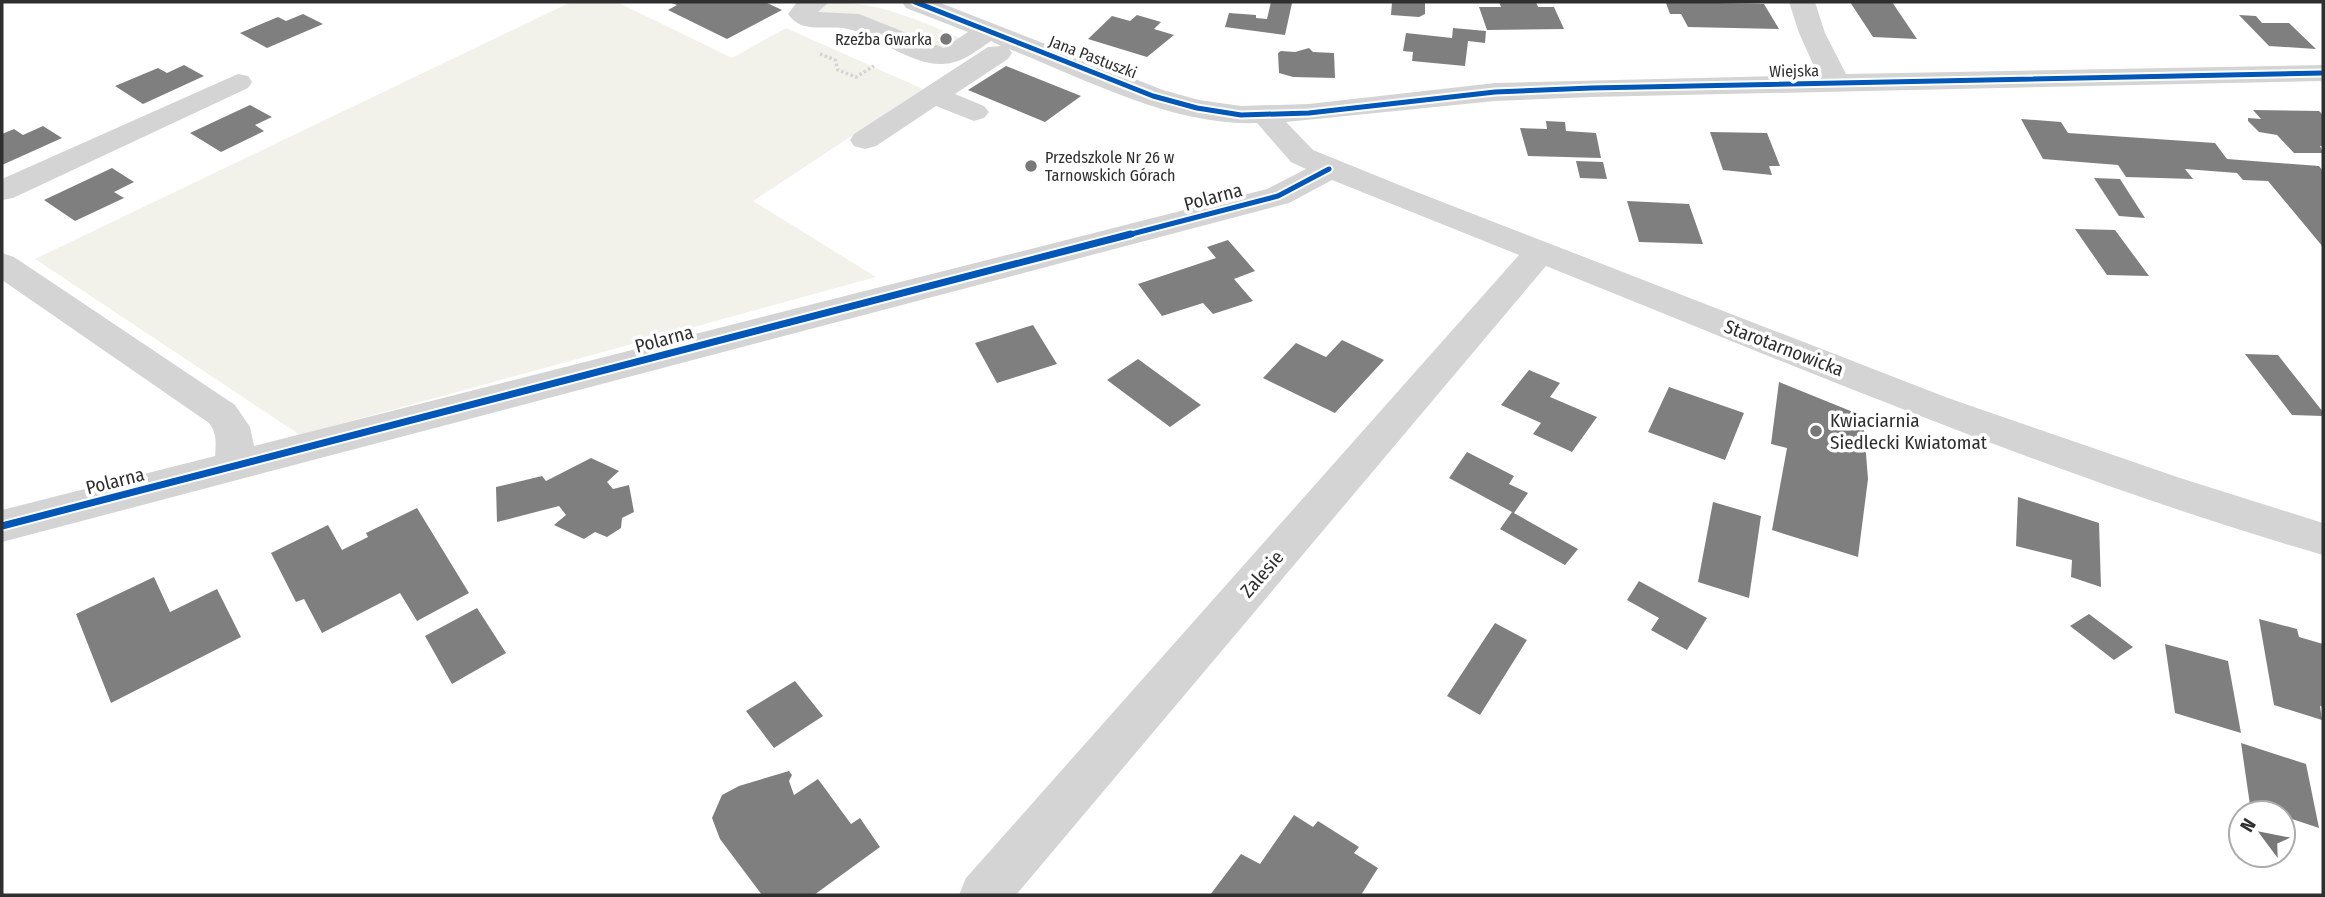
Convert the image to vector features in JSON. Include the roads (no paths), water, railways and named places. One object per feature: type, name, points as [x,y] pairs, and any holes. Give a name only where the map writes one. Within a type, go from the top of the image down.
[{"type":"street","name":"Jana Pastuszki","points":[[915,2],[1169,101],[1216,112],[1266,116]]},
{"type":"street","points":[[1802,2],[1812,33],[1837,84]]},
{"type":"street","points":[[808,3],[801,14],[808,19],[850,20],[936,56],[952,55],[988,31]]},
{"type":"street","points":[[865,140],[1015,42]]},
{"type":"street","name":"Wiejska","points":[[1266,116],[1495,92],[1591,88],[2323,73]]},
{"type":"street","points":[[2,191],[238,82]]},
{"type":"street","points":[[934,95],[974,112]]},
{"type":"street","name":"Starotarnowicka","points":[[1266,116],[1292,148],[1329,169],[1935,407],[2166,489],[2323,539]]},
{"type":"street","name":"Polarna","points":[[2,526],[1278,196],[1329,169]]},
{"type":"street","name":"Zalesie","points":[[984,895],[1540,252]]},
{"type":"street","points":[[2,264],[222,414],[233,426],[233,467]]},
{"type":"place","name":"Rzeźba Gwarka","points":[[946,39]]},
{"type":"place","name":"Przedszkole Nr 26 w Tarnowskich Górach","points":[[1031,166]]},
{"type":"place","name":"Kwiaciarnia Siedlecki Kwiatomat","points":[[1816,431]]}]
